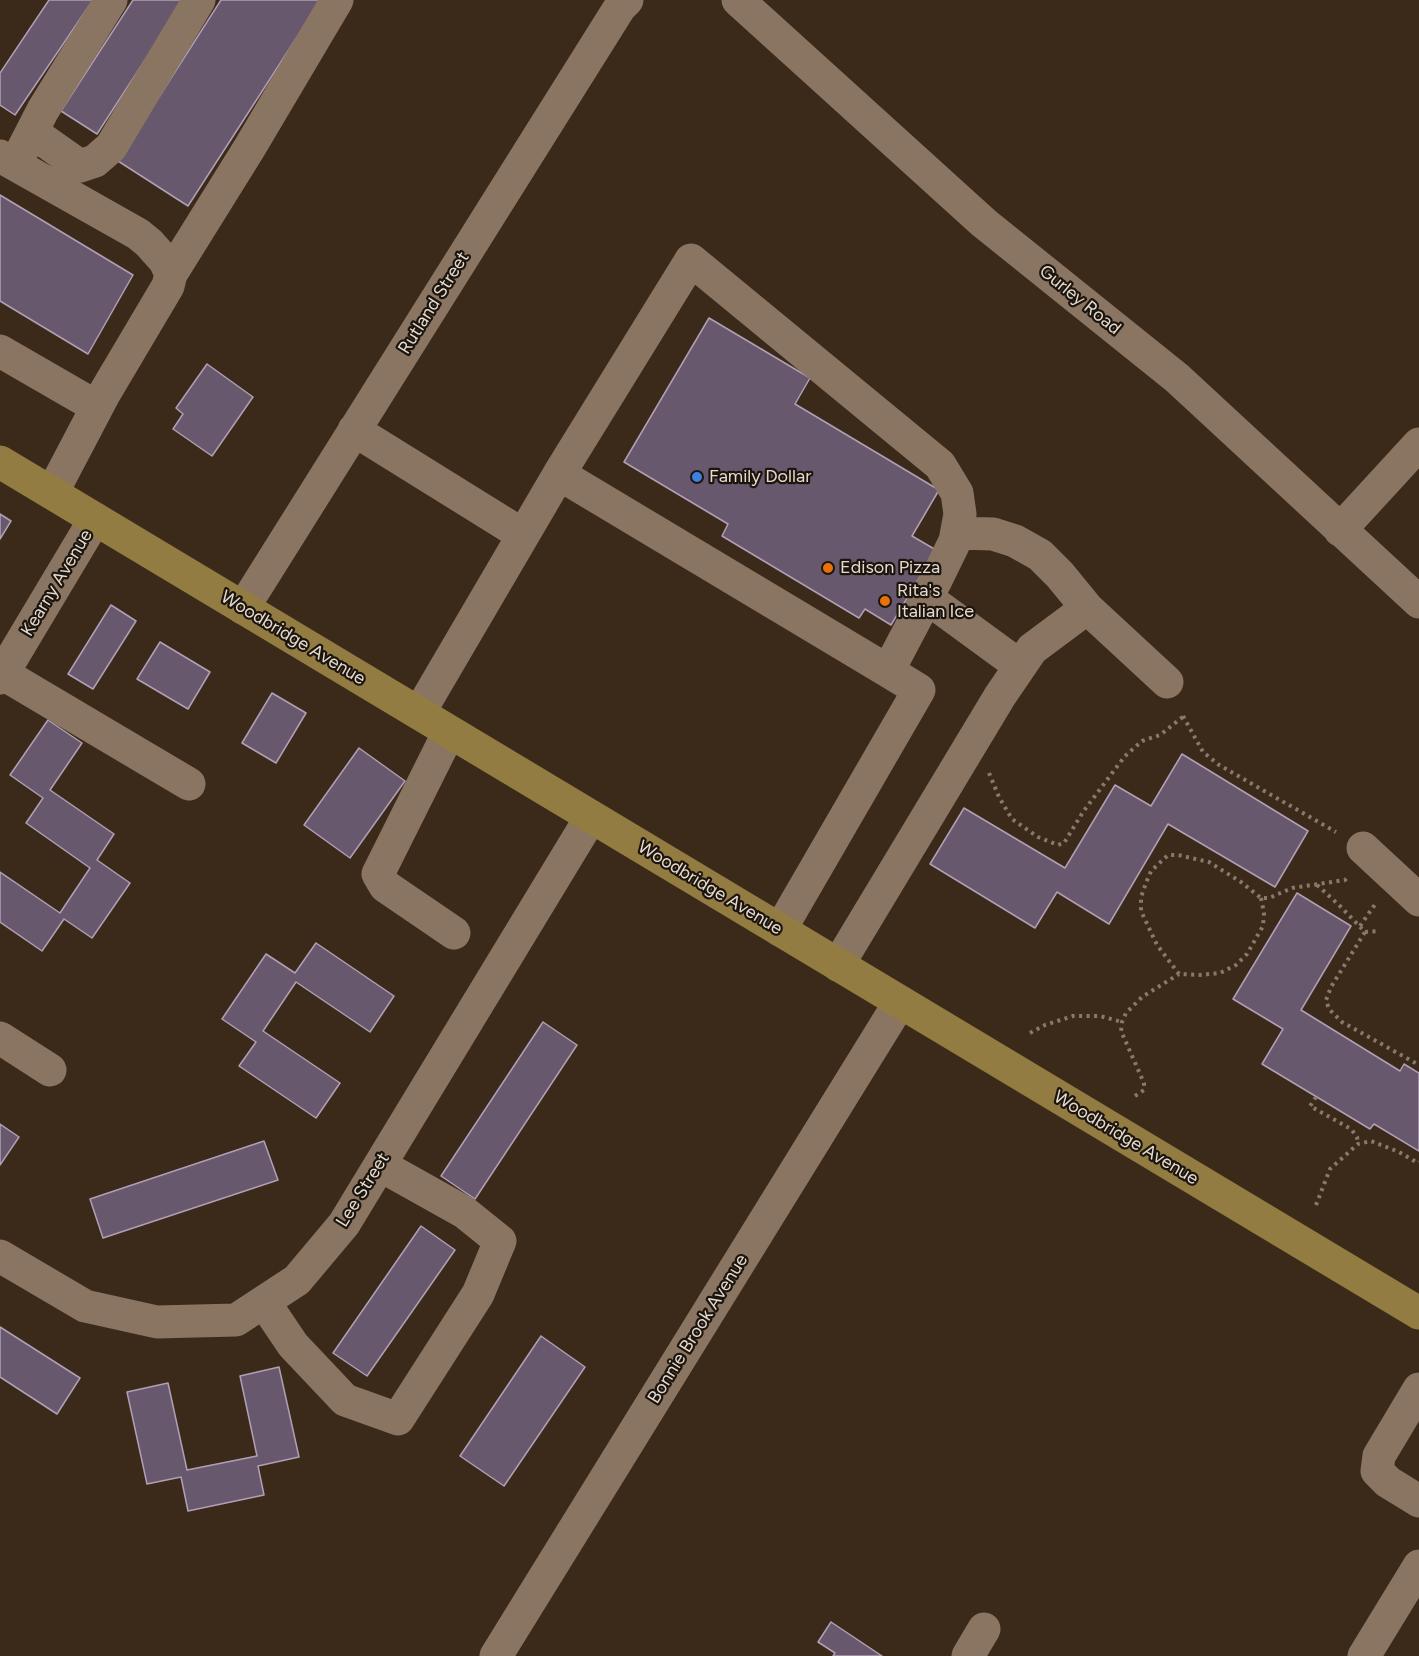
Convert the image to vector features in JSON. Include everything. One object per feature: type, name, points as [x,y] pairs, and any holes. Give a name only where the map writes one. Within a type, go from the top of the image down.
[{"type":"main road","name":"Woodbridge Avenue","points":[[0,462],[1419,1313]]},
{"type":"street","points":[[111,0],[47,103],[32,132],[8,160],[138,234],[165,261],[171,274]]},
{"type":"street","points":[[32,132],[80,166],[95,161],[111,147],[200,0]]},
{"type":"street","points":[[52,493],[97,407],[168,286],[171,274],[337,0]]},
{"type":"street","name":"Rutland Street","points":[[243,608],[627,0]]},
{"type":"street","name":"Gurley Road","points":[[754,5],[984,223],[1177,378],[1419,602]]},
{"type":"street","points":[[419,713],[559,474],[691,260],[940,465],[957,493],[960,514],[955,541],[888,671]]},
{"type":"street","points":[[0,351],[97,407]]},
{"type":"street","points":[[354,430],[523,535]]},
{"type":"street","points":[[1340,530],[1419,444]]},
{"type":"street","points":[[559,474],[920,690],[780,930]]},
{"type":"street","name":"Kearny Avenue","points":[[1,675],[95,519]]},
{"type":"street","points":[[957,533],[993,534],[1015,541],[1040,555],[1087,608],[1174,696]]},
{"type":"street","points":[[927,598],[1020,666]]},
{"type":"street","points":[[838,965],[1020,666],[1032,650],[1087,608]]},
{"type":"street","points":[[1,675],[189,784]]},
{"type":"street","points":[[449,732],[378,874],[385,886],[454,933]]},
{"type":"street","name":"Lee Street","points":[[0,1256],[85,1306],[157,1322],[236,1320],[297,1280],[344,1224],[591,817]]},
{"type":"street","points":[[1359,861],[1419,900]]},
{"type":"street","name":"Bonnie Brook Avenue","points":[[496,1656],[900,1002]]},
{"type":"street","points":[[0,1038],[50,1070]]},
{"type":"street","points":[[264,1302],[293,1345],[345,1400],[399,1419],[478,1294],[500,1241],[464,1212],[380,1165]]},
{"type":"street","points":[[1419,1389],[1378,1456],[1377,1471],[1388,1482],[1419,1501]]},
{"type":"street","points":[[1364,1656],[1419,1566]]},
{"type":"path","points":[[1174,696],[1203,752],[1219,765],[1325,825],[1355,846],[1359,861],[1345,880],[1292,888],[1269,898],[1261,898],[1209,862],[1168,855],[1151,871],[1141,897],[1141,911],[1157,945],[1179,974],[1188,976],[1220,973],[1236,965],[1247,954],[1263,926],[1264,913],[1261,898]]},
{"type":"path","points":[[986,763],[999,796],[1012,819],[1038,837],[1058,845],[1064,843],[1083,812],[1125,756],[1142,741],[1160,735],[1184,716]]},
{"type":"path","points":[[1317,885],[1365,932]]},
{"type":"path","points":[[1360,926],[1377,904],[1368,897]]},
{"type":"path","points":[[1365,932],[1378,931]]},
{"type":"path","points":[[1365,932],[1331,987],[1326,1000],[1329,1010],[1342,1022],[1419,1065]]},
{"type":"path","points":[[1135,1096],[1144,1090],[1144,1083],[1122,1031],[1122,1022],[1126,1013],[1142,997],[1179,974]]},
{"type":"path","points":[[1030,1033],[1045,1025],[1073,1016],[1100,1016],[1122,1022]]},
{"type":"path","points":[[1316,1096],[1310,1106],[1351,1129],[1358,1143]]},
{"type":"path","points":[[1316,1205],[1330,1168],[1358,1143],[1371,1141],[1419,1162]]},
{"type":"building","points":[[49,0],[93,0],[15,115],[0,105],[0,73]]},
{"type":"building","points":[[133,0],[184,0],[97,134],[61,111]]},
{"type":"building","points":[[221,0],[321,0],[188,206],[118,161]]},
{"type":"building","points":[[0,195],[133,275],[88,354],[0,301]]},
{"type":"building","points":[[709,318],[810,378],[795,404],[939,490],[912,536],[936,550],[891,625],[865,609],[859,618],[722,536],[728,524],[624,462]]},
{"type":"building","points":[[207,364],[253,397],[212,456],[173,429],[183,414],[176,408]]},
{"type":"building","points":[[0,514],[11,521],[0,539]]},
{"type":"building","points":[[111,605],[136,621],[93,689],[68,674]]},
{"type":"building","points":[[160,642],[210,672],[188,709],[137,679]]},
{"type":"building","points":[[272,693],[306,713],[276,763],[242,743]]},
{"type":"building","points":[[48,720],[82,743],[50,790],[114,834],[97,860],[130,883],[92,938],[64,919],[42,951],[0,922],[0,872],[60,913],[90,868],[26,823],[43,798],[10,775]]},
{"type":"building","points":[[359,748],[405,781],[350,858],[304,825]]},
{"type":"building","points":[[1182,754],[1308,831],[1275,887],[1168,824],[1109,924],[1057,892],[1035,928],[930,864],[964,808],[1065,868],[1115,785],[1151,806]]},
{"type":"building","points":[[1297,893],[1351,926],[1301,1010],[1400,1071],[1404,1064],[1419,1073],[1419,1151],[1374,1124],[1370,1129],[1262,1064],[1283,1029],[1233,999]]},
{"type":"building","points":[[316,943],[394,996],[370,1032],[296,982],[263,1031],[340,1083],[316,1118],[239,1066],[256,1042],[222,1019],[266,954],[295,973]]},
{"type":"building","points":[[543,1022],[577,1045],[475,1199],[441,1176]]},
{"type":"building","points":[[0,1124],[19,1137],[0,1165]]},
{"type":"building","points":[[264,1141],[278,1180],[103,1238],[90,1199]]},
{"type":"building","points":[[421,1226],[455,1250],[367,1376],[333,1353]]},
{"type":"building","points":[[0,1327],[80,1378],[57,1414],[0,1377]]},
{"type":"building","points":[[541,1336],[585,1367],[504,1486],[460,1456]]},
{"type":"building","points":[[279,1367],[299,1457],[258,1466],[264,1495],[188,1511],[181,1477],[147,1484],[127,1392],[168,1383],[187,1470],[257,1456],[240,1376]]},
{"type":"building","points":[[831,1622],[882,1656],[833,1656],[835,1653],[818,1642]]},
{"type":"place","name":"Family Dollar","points":[[697,477]]},
{"type":"place","name":"Edison Pizza","points":[[828,568]]},
{"type":"place","name":"Rita's Italian Ice","points":[[885,601]]}]
